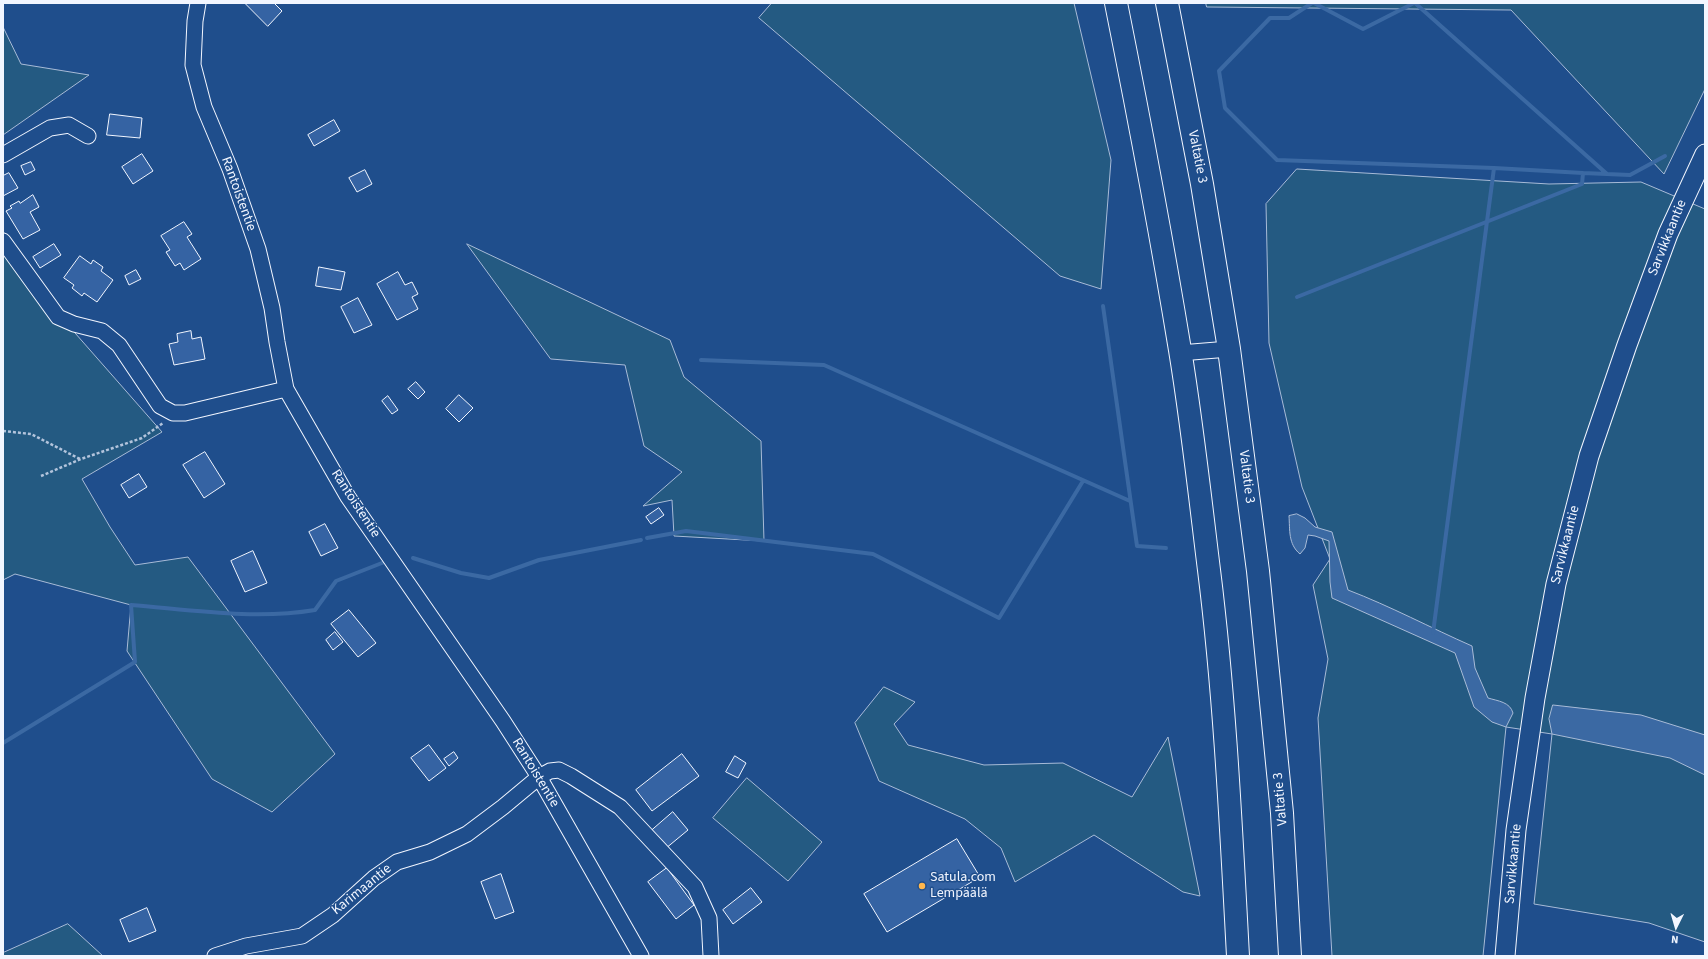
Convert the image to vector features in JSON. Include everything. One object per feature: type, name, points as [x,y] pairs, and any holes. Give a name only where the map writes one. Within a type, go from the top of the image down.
[{"type":"highway","points":[[1116,3],[1155,206],[1180,353],[1209,572],[1219,665],[1230,811],[1238,956]]},
{"type":"highway","name":"Valtatie 3","points":[[1167,3],[1202,184],[1229,349],[1258,571],[1282,813],[1290,956]]},
{"type":"main road","name":"Sarvikkaantie","points":[[1505,956],[1516,830],[1535,698],[1556,584],[1588,456],[1668,234],[1705,154]]},
{"type":"street","name":"Rantoistentie","points":[[198,3],[195,21],[193,65],[204,107],[230,169],[258,249],[272,308],[286,389],[348,497],[503,721],[539,777],[641,956]]},
{"type":"street","points":[[3,155],[50,128],[69,125],[88,136]]},
{"type":"street","points":[[3,241],[58,317],[74,324],[102,330],[119,346],[160,406],[173,413],[185,413],[286,389]]},
{"type":"street","points":[[1180,353],[1229,349]]},
{"type":"street","points":[[539,777],[550,771],[559,770],[572,776],[620,808],[695,887],[709,918],[712,956]]},
{"type":"street","name":"Karimaantie","points":[[215,956],[246,946],[302,936],[333,915],[385,870],[397,862],[430,852],[467,834],[504,807],[539,777]]},
{"type":"path","points":[[41,476],[81,459],[142,438],[164,422],[173,413]]},
{"type":"path","points":[[3,431],[31,434],[81,459]]},
{"type":"shaded area","points":[[772,3],[1074,3],[1111,160],[1101,289],[1060,276],[759,18]]},
{"type":"shaded area","points":[[1206,3],[1705,3],[1705,89],[1664,174],[1511,10],[1207,7]]},
{"type":"shaded area","points":[[3,27],[21,64],[89,75],[3,135]]},
{"type":"shaded area","points":[[1297,169],[1549,184],[1641,182],[1705,209],[1705,942],[1649,923],[1534,904],[1552,734],[1506,727],[1483,956],[1332,956],[1318,718],[1328,659],[1313,585],[1330,559],[1302,487],[1269,343],[1266,204]]},
{"type":"shaded area","points":[[467,244],[670,340],[684,377],[761,441],[764,541],[674,536],[672,500],[643,506],[682,472],[644,446],[625,365],[551,359]]},
{"type":"shaded area","points":[[3,251],[162,432],[82,479],[110,527],[135,565],[188,557],[335,754],[272,812],[212,779],[127,651],[131,605],[15,574],[3,580]]},
{"type":"shaded area","points":[[1297,514],[1305,518],[1315,527],[1332,532],[1348,590],[1472,646],[1475,668],[1488,698],[1503,702],[1509,706],[1513,713],[1506,727],[1492,722],[1474,707],[1455,653],[1332,598],[1329,541],[1308,535],[1305,548],[1300,554],[1293,546],[1290,532],[1289,516]]},
{"type":"shaded area","points":[[884,687],[915,702],[894,724],[908,745],[984,765],[1063,763],[1132,797],[1168,737],[1200,896],[1183,892],[1094,835],[1015,882],[1001,848],[965,819],[879,781],[855,723]]},
{"type":"shaded area","points":[[1553,705],[1641,715],[1705,735],[1705,775],[1670,758],[1552,734],[1549,719]]},
{"type":"shaded area","points":[[747,778],[822,842],[788,881],[713,818]]},
{"type":"shaded area","points":[[68,924],[103,956],[3,956],[3,953]]},
{"type":"building","points":[[245,3],[274,3],[282,11],[268,26]]},
{"type":"building","points":[[110,114],[142,118],[140,138],[107,135]]},
{"type":"building","points":[[334,120],[340,131],[314,146],[308,135]]},
{"type":"building","points":[[142,154],[153,171],[133,184],[122,167]]},
{"type":"building","points":[[31,162],[35,170],[25,175],[21,166]]},
{"type":"building","points":[[365,170],[372,184],[357,192],[349,178]]},
{"type":"building","points":[[9,173],[18,188],[3,196],[3,176]]},
{"type":"building","points":[[33,195],[39,207],[30,212],[40,230],[23,239],[6,211],[12,208],[10,206],[19,201],[20,203]]},
{"type":"building","points":[[184,222],[192,234],[187,237],[201,259],[184,270],[180,263],[175,266],[166,252],[170,250],[161,236]]},
{"type":"building","points":[[54,244],[61,255],[40,268],[33,257]]},
{"type":"building","points":[[80,256],[91,264],[93,260],[103,267],[101,271],[113,280],[97,302],[84,293],[82,296],[72,288],[74,285],[64,278]]},
{"type":"building","points":[[319,267],[345,272],[341,290],[316,286]]},
{"type":"building","points":[[136,270],[141,279],[129,285],[125,276]]},
{"type":"building","points":[[398,272],[405,285],[412,282],[418,294],[412,297],[418,309],[397,320],[377,284]]},
{"type":"building","points":[[358,298],[372,325],[354,333],[341,307]]},
{"type":"building","points":[[191,331],[192,339],[201,337],[205,359],[174,365],[169,344],[178,342],[177,334]]},
{"type":"building","points":[[416,382],[425,392],[418,399],[408,389]]},
{"type":"building","points":[[459,395],[473,408],[459,422],[446,409]]},
{"type":"building","points":[[388,396],[398,410],[392,414],[382,401]]},
{"type":"building","points":[[205,452],[225,484],[204,498],[183,465]]},
{"type":"building","points":[[139,474],[147,487],[129,498],[121,485]]},
{"type":"building","points":[[659,508],[664,515],[651,524],[646,517]]},
{"type":"building","points":[[325,524],[338,548],[321,556],[309,532]]},
{"type":"building","points":[[253,551],[267,583],[245,592],[231,561]]},
{"type":"building","points":[[349,610],[376,643],[358,657],[331,624]]},
{"type":"building","points":[[335,632],[343,642],[333,650],[326,640]]},
{"type":"building","points":[[429,745],[446,768],[429,781],[411,758]]},
{"type":"building","points":[[454,752],[458,758],[449,766],[444,759]]},
{"type":"building","points":[[682,754],[699,776],[652,811],[636,790]]},
{"type":"building","points":[[735,756],[746,763],[738,778],[726,772]]},
{"type":"building","points":[[673,812],[688,830],[665,849],[650,832]]},
{"type":"building","name":"Satula.com Lempäälä","points":[[957,839],[980,877],[887,932],[864,894]]},
{"type":"building","points":[[667,868],[694,905],[676,919],[648,882]]},
{"type":"building","points":[[501,874],[514,912],[495,919],[481,882]]},
{"type":"building","points":[[751,888],[762,902],[733,924],[723,910]]},
{"type":"building","points":[[147,908],[156,931],[129,942],[120,920]]},
{"type":"waterway","points":[[1312,3],[1289,18],[1270,18],[1219,71],[1225,108],[1277,160],[1494,168]]},
{"type":"waterway","points":[[1314,3],[1363,29],[1414,3]]},
{"type":"waterway","points":[[1415,3],[1607,174]]},
{"type":"waterway","points":[[1297,297],[1582,184],[1583,173],[1630,175],[1665,156]]},
{"type":"waterway","points":[[1433,633],[1494,168],[1583,173]]},
{"type":"waterway","points":[[1103,306],[1137,546],[1166,548]]},
{"type":"waterway","points":[[701,360],[824,365],[1130,501]]},
{"type":"waterway","points":[[647,538],[686,531],[873,554],[999,618],[1083,481]]},
{"type":"waterway","points":[[413,558],[461,573],[489,578],[539,560],[641,540]]},
{"type":"waterway","points":[[3,743],[135,662],[131,605],[246,614],[292,613],[315,610],[336,581],[387,561]]},
{"type":"place","name":"Satula.com Lempäälä","points":[[922,886]]}]
